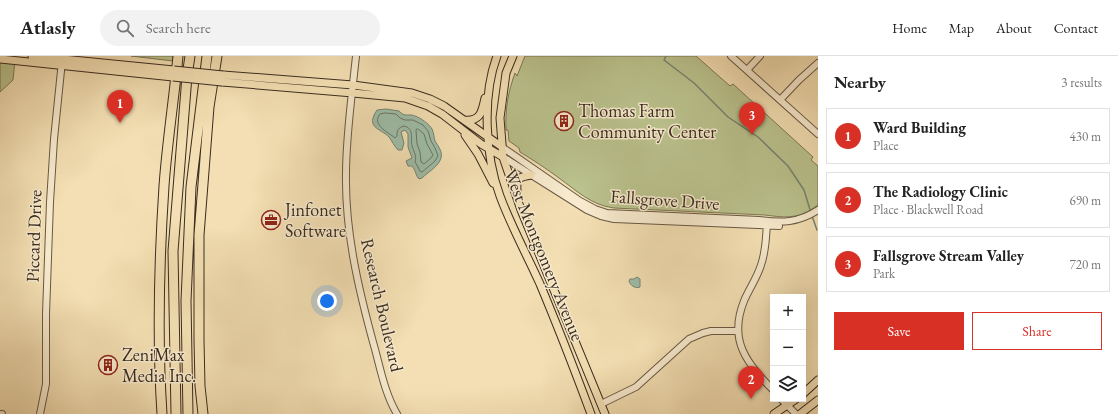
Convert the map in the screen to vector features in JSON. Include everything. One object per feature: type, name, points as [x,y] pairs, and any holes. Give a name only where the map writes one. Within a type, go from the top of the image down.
[{"type":"highway","points":[[162,414],[158,326],[160,246],[164,184],[178,56]]},
{"type":"highway","points":[[176,414],[174,251],[187,76],[190,56]]},
{"type":"highway","points":[[188,414],[186,301],[190,194],[207,56]]},
{"type":"highway","points":[[202,414],[199,340],[199,235],[209,107],[217,56]]},
{"type":"highway","points":[[196,414],[199,340]]},
{"type":"main road","points":[[32,56],[62,62]]},
{"type":"main road","name":"West Montgomery Avenue","points":[[497,56],[490,80],[488,137],[489,148],[500,195],[539,284],[591,414]]},
{"type":"main road","name":"West Montgomery Avenue","points":[[513,56],[506,74],[500,118],[503,157],[521,210],[605,414]]},
{"type":"main road","points":[[0,59],[62,62],[405,98],[442,114],[503,157]]},
{"type":"main road","points":[[222,78],[353,85],[412,93],[430,99],[444,106],[502,146]]},
{"type":"main road","points":[[464,120],[472,120],[480,115],[490,80]]},
{"type":"main road","points":[[455,123],[478,154],[500,195]]},
{"type":"main road","points":[[517,198],[516,182],[522,177],[531,175]]},
{"type":"main road","points":[[806,391],[818,380]]},
{"type":"main road","points":[[800,414],[818,400]]},
{"type":"main road","points":[[774,414],[792,402]]},
{"type":"street","name":"Research Boulevard","points":[[356,56],[346,174],[348,219],[352,254],[366,318],[388,396],[397,414]]},
{"type":"street","points":[[731,56],[817,131]]},
{"type":"street","points":[[747,70],[760,56]]},
{"type":"street","name":"Piccard Drive","points":[[40,414],[46,384],[46,314],[50,202],[54,139],[62,62]]},
{"type":"street","points":[[780,100],[818,63]]},
{"type":"street","name":"Fallsgrove Drive","points":[[502,146],[580,201],[595,209],[607,213],[767,224]]},
{"type":"street","name":"Fallsgrove Drive","points":[[503,157],[587,210],[601,216],[614,219],[767,224],[790,222],[814,215]]},
{"type":"street","points":[[767,224],[764,255],[756,279],[744,301],[739,320],[738,337],[745,357],[754,371],[770,387]]},
{"type":"street","points":[[601,404],[636,387],[689,339],[711,331],[738,331]]},
{"type":"street","points":[[784,402],[796,414]]},
{"type":"green space","points":[[131,56],[173,56],[173,61]]},
{"type":"green space","points":[[525,56],[696,56],[730,86],[733,84],[813,157],[811,160],[818,166],[818,205],[799,215],[780,217],[614,208],[591,201],[520,152],[519,148],[509,141],[506,123],[510,87],[515,73],[517,76]]},
{"type":"green space","points":[[0,59],[15,60],[13,80],[0,92]]},
{"type":"water","points":[[386,109],[399,111],[405,115],[413,115],[427,123],[432,129],[435,141],[441,151],[441,158],[436,166],[422,178],[419,179],[412,166],[408,166],[406,161],[412,158],[408,147],[408,134],[405,130],[401,132],[404,143],[402,150],[398,150],[389,137],[373,124],[374,116],[377,110]]},
{"type":"water","points":[[637,277],[640,279],[640,287],[633,286],[629,281],[630,279]]},
{"type":"waterway","points":[[666,56],[664,60],[694,83],[728,117],[758,137],[788,166],[804,190],[811,213]]},
{"type":"waterway","points":[[812,216],[817,230]]},
{"type":"place","name":"Thomas Farm Community Center","points":[[564,121]]},
{"type":"place","name":"Ward Building","points":[[120,123]]},
{"type":"place","name":"Fallsgrove Stream Valley","points":[[752,135]]},
{"type":"place","name":"Jinfonet Software","points":[[271,220]]},
{"type":"place","name":"ZeniMax Media Inc.","points":[[108,365]]},
{"type":"place","name":"The Radiology Clinic","points":[[751,399]]}]
